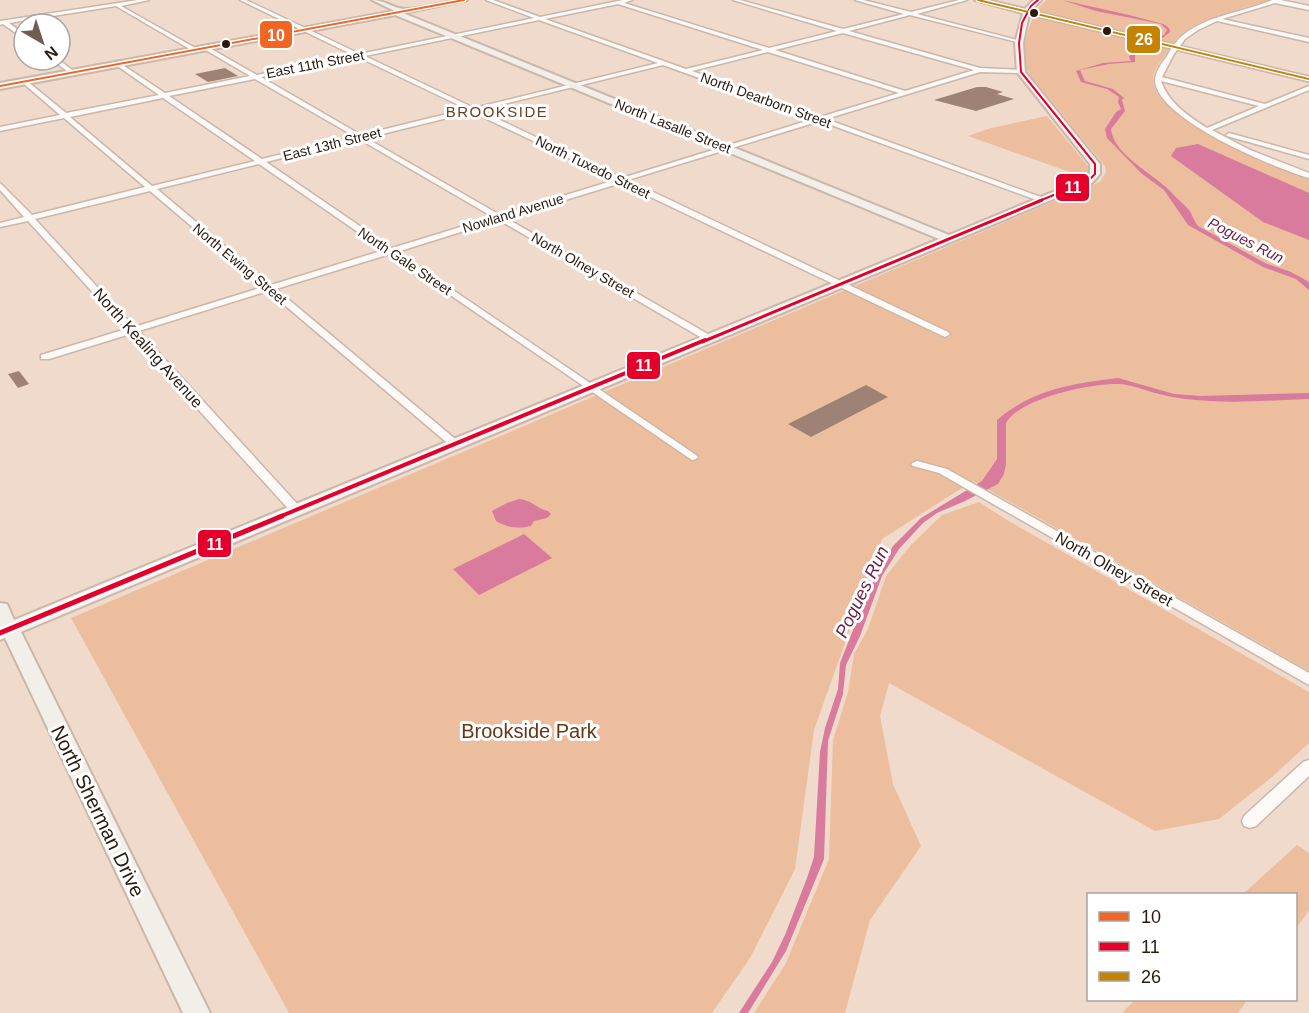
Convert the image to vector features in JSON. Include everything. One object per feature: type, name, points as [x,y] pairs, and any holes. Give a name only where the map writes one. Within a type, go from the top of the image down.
[{"type":"main road","name":"North Lasalle Street","points":[[375,0],[454,36],[950,239]]},
{"type":"main road","points":[[0,86],[464,0]]},
{"type":"main road","points":[[978,0],[1309,79]]},
{"type":"main road","points":[[5,631],[1089,180],[1095,174],[1096,166],[1021,72],[1019,42],[1028,12],[1038,0]]},
{"type":"main road","name":"North Sherman Drive","points":[[0,609],[5,631],[196,1013]]},
{"type":"street","points":[[108,0],[195,50]]},
{"type":"street","points":[[2,23],[147,0]]},
{"type":"street","name":"North Tuxedo Street","points":[[242,0],[945,334]]},
{"type":"street","name":"North Dearborn Street","points":[[488,0],[1045,200]]},
{"type":"street","name":"East 11th Street","points":[[0,129],[630,0]]},
{"type":"street","points":[[735,0],[981,70],[1021,72]]},
{"type":"street","points":[[857,0],[1019,42]]},
{"type":"street","points":[[686,71],[965,0]]},
{"type":"street","points":[[1309,8],[1276,1],[1216,20],[1180,40],[1158,78],[1159,85],[1174,106],[1208,130],[1309,176]]},
{"type":"street","points":[[619,2],[905,93]]},
{"type":"street","points":[[1216,20],[1309,40]]},
{"type":"street","name":"North Olney Street","points":[[206,48],[710,339]]},
{"type":"street","name":"East 13th Street","points":[[0,225],[664,63]]},
{"type":"street","name":"North Gale Street","points":[[118,64],[692,457]]},
{"type":"street","name":"Nowland Avenue","points":[[45,357],[981,70]]},
{"type":"street","points":[[1158,78],[1266,106]]},
{"type":"street","name":"North Ewing Street","points":[[25,82],[456,445]]},
{"type":"street","points":[[1208,130],[1309,88]]},
{"type":"street","points":[[1208,130],[1309,158]]},
{"type":"street","points":[[1300,173],[1309,168]]},
{"type":"street","name":"North Kealing Avenue","points":[[0,185],[297,511]]},
{"type":"street","name":"North Olney Street","points":[[917,464],[943,471],[965,483],[1309,680]]},
{"type":"street","points":[[1250,821],[1309,766]]},
{"type":"green space","name":"Brookside Park","points":[[1047,0],[1270,0],[1220,15],[1187,30],[1176,40],[1158,65],[1153,81],[1159,96],[1174,111],[1195,126],[1220,140],[1309,179],[1309,671],[973,481],[882,539],[814,730],[795,869],[750,958],[712,1013],[289,1013],[71,618],[1100,182],[1106,172],[1105,166],[1030,75],[1024,62],[1029,28],[1037,11]]},
{"type":"green space","points":[[1047,116],[1088,166],[1089,172],[1084,177],[968,136],[991,128]]},
{"type":"green space","points":[[979,502],[1309,692],[1309,743],[1272,777],[1219,819],[1155,831],[889,683],[880,716],[893,784],[921,846],[870,920],[845,1013],[754,1013],[786,963],[829,859],[833,740],[848,692],[854,654],[868,629],[886,576],[911,545],[942,515]]},
{"type":"green space","points":[[1297,845],[1309,853],[1309,910],[1297,928],[1297,893],[1244,893]]},
{"type":"green space","points":[[1134,1001],[1246,1001],[1238,1013],[1122,1013]]},
{"type":"shaded area","points":[[1062,0],[1129,15],[1163,24],[1169,28],[1170,32],[1160,40],[1135,49],[1135,62],[1080,70],[1085,81],[1113,89],[1124,98],[1122,100],[1125,111],[1111,129],[1114,138],[1127,156],[1165,186],[1187,208],[1198,226],[1265,263],[1291,272],[1309,282],[1309,290],[1296,279],[1263,267],[1188,225],[1164,190],[1141,173],[1107,138],[1105,129],[1116,112],[1121,109],[1118,102],[1119,97],[1107,89],[1081,82],[1076,71],[1103,63],[1131,61],[1130,49],[1164,35],[1167,30],[1161,24],[1096,11]]},
{"type":"shaded area","points":[[1198,144],[1309,193],[1309,240],[1263,222],[1171,156],[1176,148]]},
{"type":"shaded area","points":[[1118,378],[1174,394],[1200,396],[1309,393],[1309,399],[1246,402],[1203,401],[1184,399],[1119,384],[1107,384],[1075,389],[1041,399],[1014,414],[1006,423],[1006,464],[1004,474],[998,484],[937,513],[923,523],[899,549],[882,576],[860,636],[846,665],[843,694],[828,741],[824,859],[786,951],[748,1013],[739,1013],[772,962],[785,935],[814,857],[820,752],[838,689],[840,663],[871,585],[893,546],[921,518],[982,481],[997,459],[997,420],[1025,401],[1039,395],[1069,386]]},
{"type":"shaded area","points":[[519,499],[551,514],[526,527],[517,528],[496,521],[492,511]]},
{"type":"shaded area","points":[[524,534],[552,558],[479,595],[453,569]]},
{"type":"building","points":[[225,68],[238,76],[208,82],[195,74]]},
{"type":"building","points":[[977,87],[1003,92],[997,94],[1014,99],[976,111],[934,100]]},
{"type":"building","points":[[19,371],[29,384],[18,388],[8,374]]},
{"type":"building","points":[[866,385],[888,397],[811,437],[788,424]]},
{"type":"transit line","name":"10","points":[[0,86],[464,0]]},
{"type":"transit line","name":"26","points":[[978,0],[1309,79]]},
{"type":"transit line","name":"11","points":[[0,633],[1088,181],[1095,174],[1095,164],[1021,72],[1019,43],[1022,23],[1031,6],[1038,0]]},
{"type":"district","name":"BROOKSIDE","points":[[497,111]]},
{"type":"water label","name":"Pogues Run","points":[[1246,240]]},
{"type":"water label","name":"Pogues Run","points":[[862,592]]}]
